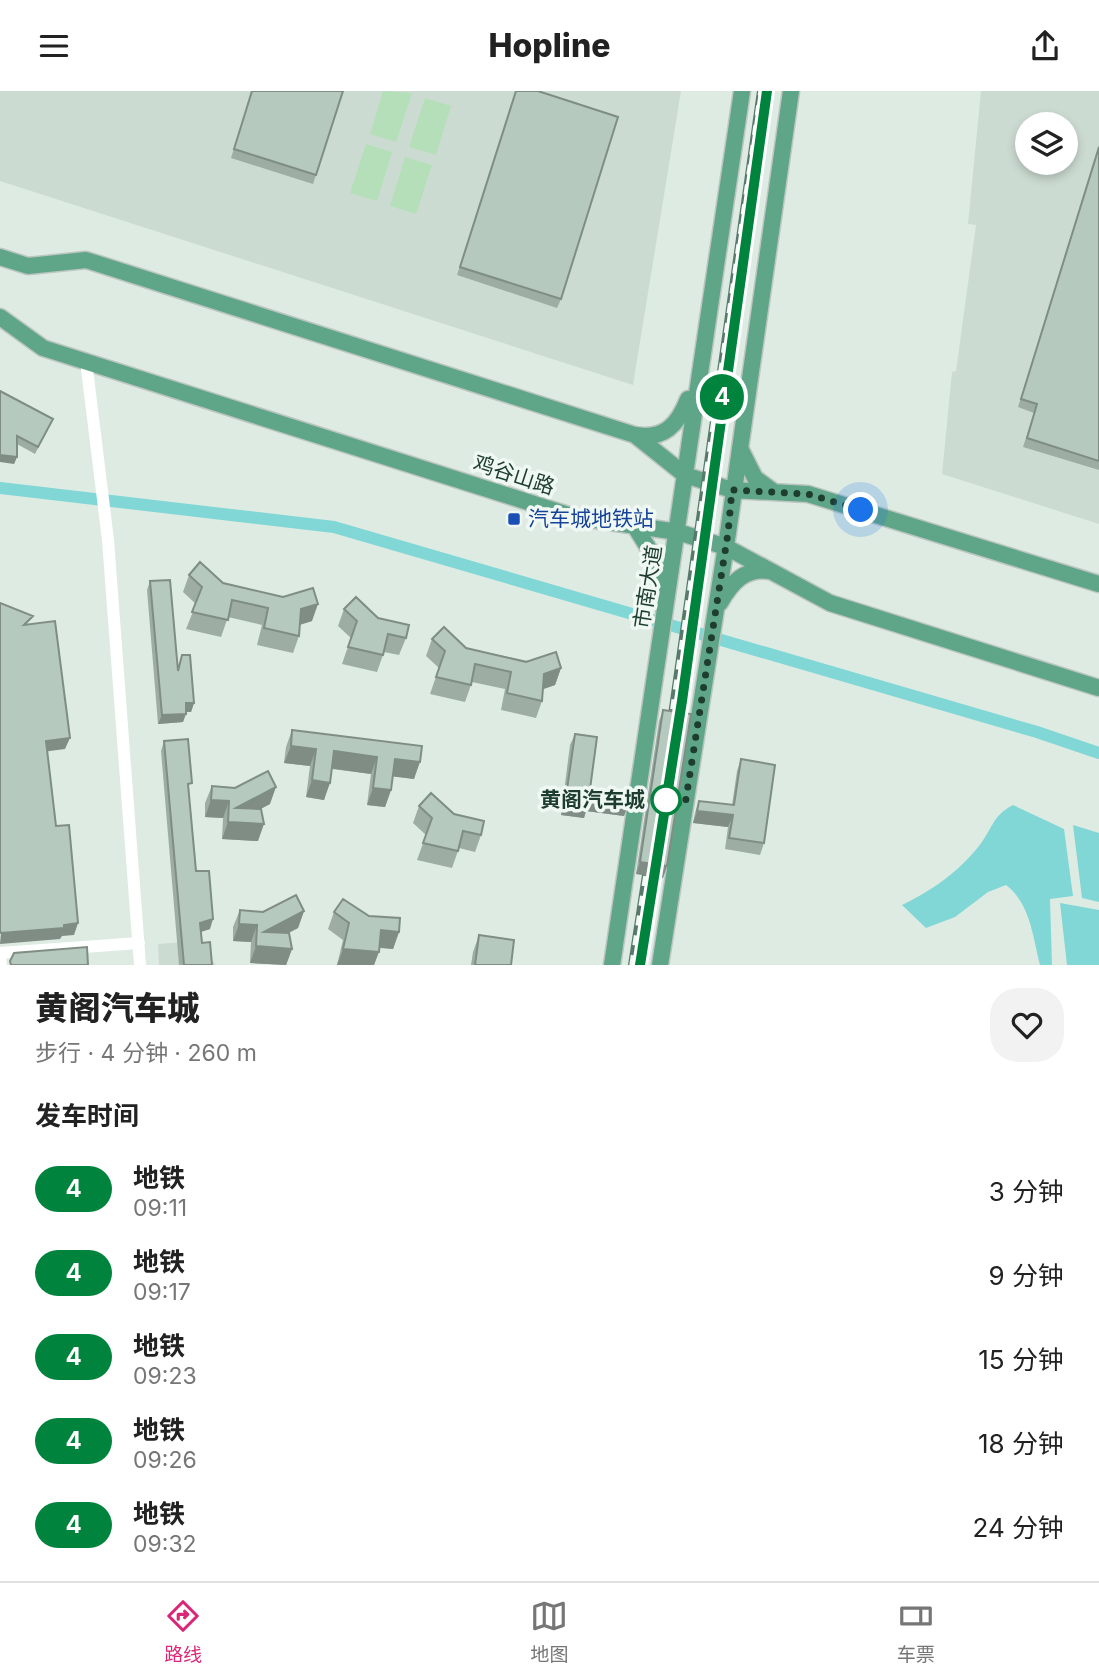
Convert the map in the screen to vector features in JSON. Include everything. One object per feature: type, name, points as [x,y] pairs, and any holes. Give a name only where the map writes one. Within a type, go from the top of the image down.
[{"type":"main road","name":"市南大道","points":[[612,965],[674,560],[697,378],[741,91]]},
{"type":"main road","points":[[660,965],[726,547],[732,490],[791,91]]},
{"type":"main road","points":[[0,257],[28,266],[86,260],[635,435],[656,435],[674,425],[697,378]]},
{"type":"main road","name":"鸡谷山路","points":[[0,317],[43,348],[575,517],[678,532],[726,547],[830,603],[1099,688]]},
{"type":"main road","points":[[635,435],[685,475],[732,490],[808,494],[1099,584]]},
{"type":"main road","points":[[740,446],[748,468],[774,492]]},
{"type":"main road","points":[[634,525],[652,554],[663,580],[666,607]]},
{"type":"main road","points":[[713,618],[725,593],[741,576],[760,570],[778,575]]},
{"type":"street","points":[[86,361],[108,540],[140,965]]},
{"type":"street","points":[[1,965],[0,955],[139,943]]},
{"type":"shaded area","points":[[0,91],[681,91],[633,385],[0,181]]},
{"type":"shaded area","points":[[981,91],[1099,91],[1099,524],[942,474],[952,372],[956,371],[976,225],[968,224]]},
{"type":"shaded area","points":[[198,941],[216,965],[159,965],[158,944]]},
{"type":"green space","points":[[383,91],[412,93],[396,142],[370,134]]},
{"type":"green space","points":[[425,98],[451,106],[436,155],[409,147]]},
{"type":"green space","points":[[366,144],[392,152],[377,201],[350,193]]},
{"type":"green space","points":[[405,157],[432,165],[416,214],[390,206]]},
{"type":"water","points":[[1013,805],[1064,829],[1073,896],[1050,899],[1052,965],[1040,965],[1025,911],[1014,892],[1006,885],[988,892],[955,917],[926,928],[902,905],[953,873],[979,846],[997,818]]},
{"type":"water","points":[[1073,825],[1099,833],[1099,902],[1082,898]]},
{"type":"water","points":[[1060,903],[1099,910],[1099,965],[1067,965]]},
{"type":"building","points":[[252,91],[343,91],[316,175],[234,149]]},
{"type":"building","points":[[516,91],[538,91],[618,117],[561,299],[460,267]]},
{"type":"building","points":[[1099,147],[1099,461],[1027,438],[1037,404],[1021,399]]},
{"type":"building","points":[[0,391],[53,419],[38,447],[17,436],[17,457],[0,455]]},
{"type":"building","points":[[200,562],[223,583],[283,597],[313,588],[318,604],[301,609],[299,636],[264,628],[268,608],[232,600],[228,620],[192,612],[202,587],[189,575]]},
{"type":"building","points":[[170,580],[178,671],[182,655],[190,655],[194,703],[186,703],[186,714],[162,715],[150,581]]},
{"type":"building","points":[[356,597],[378,618],[409,625],[406,638],[388,634],[383,655],[348,647],[357,621],[344,609]]},
{"type":"building","points":[[0,603],[33,616],[24,625],[55,621],[70,738],[46,741],[56,826],[69,825],[78,923],[64,925],[64,928],[0,931]]},
{"type":"building","points":[[444,627],[466,648],[526,662],[556,652],[561,668],[544,674],[542,701],[507,693],[511,672],[475,664],[471,685],[436,677],[445,651],[432,639]]},
{"type":"building","points":[[663,710],[691,714],[667,866],[640,862]]},
{"type":"building","points":[[292,730],[422,746],[420,762],[395,759],[391,790],[373,788],[377,757],[334,751],[330,783],[312,780],[316,749],[291,746]]},
{"type":"building","points":[[575,734],[597,737],[590,789],[629,795],[628,804],[589,799],[588,806],[565,803]]},
{"type":"building","points":[[188,739],[192,783],[188,784],[196,871],[209,871],[213,919],[200,923],[202,943],[210,942],[212,965],[184,965],[164,741]]},
{"type":"building","points":[[741,759],[775,765],[764,843],[729,838],[733,815],[697,811],[699,801],[734,805]]},
{"type":"building","points":[[268,771],[276,787],[236,808],[261,809],[264,824],[228,822],[229,801],[211,800],[212,786],[235,788]]},
{"type":"building","points":[[431,793],[454,814],[484,821],[481,835],[463,831],[458,851],[423,843],[432,818],[419,806]]},
{"type":"building","points":[[296,895],[304,911],[264,932],[289,933],[292,949],[256,946],[257,925],[239,924],[240,910],[263,912]]},
{"type":"building","points":[[343,899],[369,916],[400,918],[399,932],[381,930],[379,952],[343,949],[349,923],[334,912]]},
{"type":"building","points":[[479,935],[514,940],[511,965],[475,965]]},
{"type":"building","points":[[87,947],[88,965],[11,965],[10,961],[14,953]]},
{"type":"waterway","points":[[0,488],[334,527],[1037,732],[1099,753]]},
{"type":"railway","points":[[669,729],[760,91]]},
{"type":"railway","points":[[631,965],[648,856]]},
{"type":"metro line","name":"4","points":[[640,965],[682,701],[741,255],[767,91]]},
{"type":"place","name":"汽车城地铁站","points":[[514,519]]},
{"type":"place","name":"黄阁汽车城","points":[[666,800]]},
{"type":"route","points":[[666,800],[685,805],[728,533],[732,490],[808,494],[861,510]]}]
